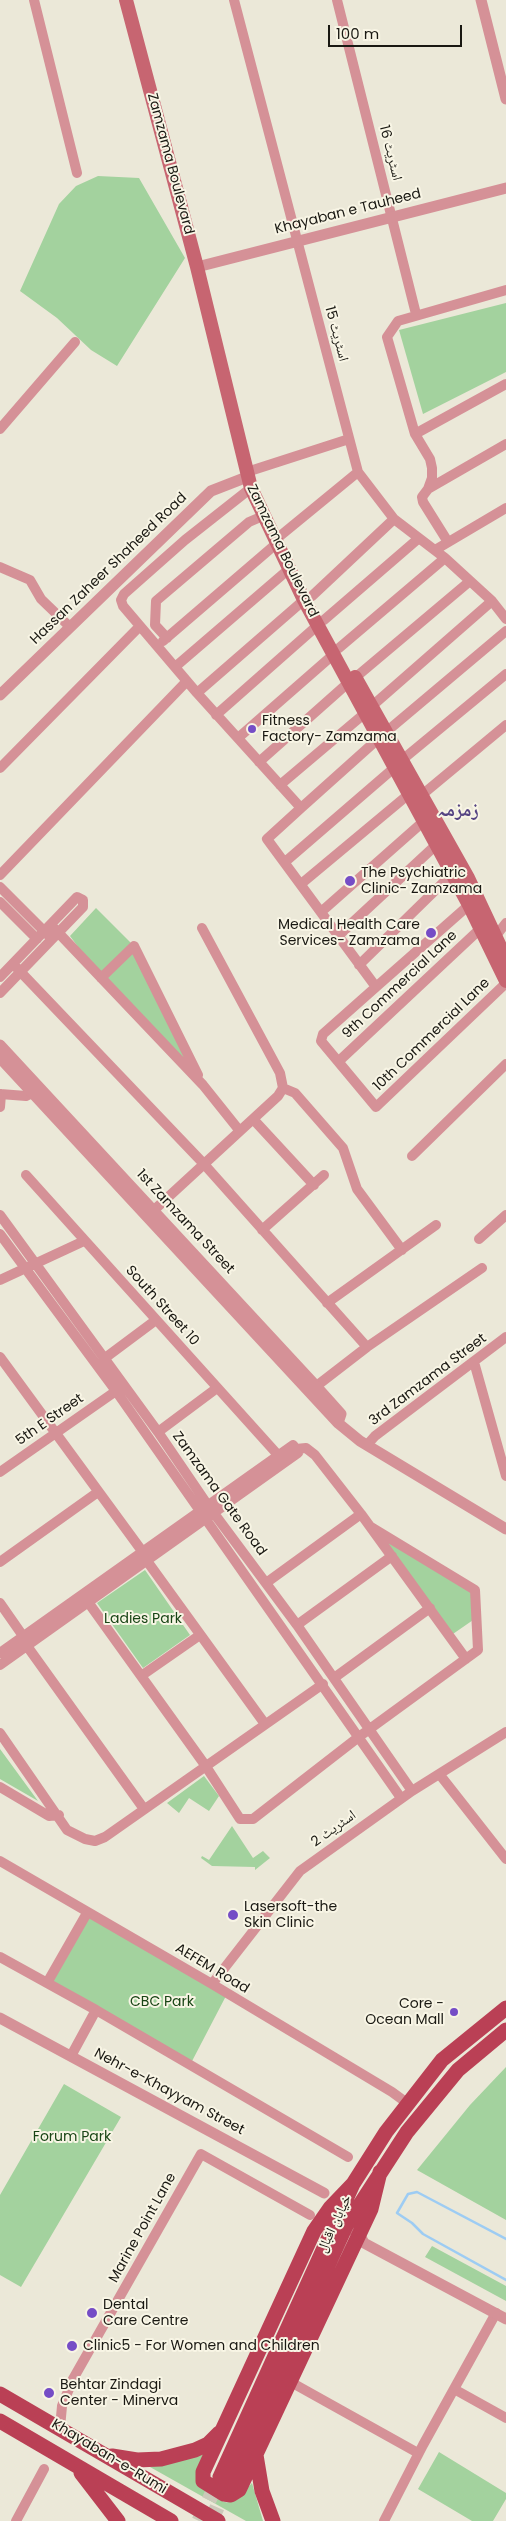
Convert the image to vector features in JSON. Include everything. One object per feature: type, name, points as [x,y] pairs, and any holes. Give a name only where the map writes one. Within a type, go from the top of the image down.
[{"type":"main road","name":"Zamzama Boulevard","points":[[126,0],[202,266]]},
{"type":"main road","name":"Zamzama Boulevard","points":[[136,0],[202,266],[250,478],[263,516],[278,540],[289,569],[308,598]]},
{"type":"main road","name":"Zamzama Boulevard","points":[[250,478],[278,540],[321,623],[398,764],[468,878],[506,959]]},
{"type":"main road","name":"Zamzama Boulevard","points":[[416,794],[424,821],[469,905],[506,982]]},
{"type":"main road","name":"خیابان اقبال","points":[[506,2008],[442,2060],[407,2103],[353,2184],[224,2480],[353,2230],[380,2172],[407,2132],[458,2070],[506,2030]]},
{"type":"main road","points":[[353,2184],[330,2208],[314,2231],[225,2428],[203,2472],[203,2481],[213,2490],[231,2495],[239,2490],[256,2455],[353,2230]]},
{"type":"main road","name":"Khayaban-e-Rumi","points":[[0,2394],[218,2521]]},
{"type":"main road","name":"Khayaban-e-Rumi","points":[[0,2421],[171,2521]]},
{"type":"main road","points":[[101,2454],[137,2460],[162,2459],[208,2444],[225,2428]]},
{"type":"main road","points":[[256,2455],[262,2491],[273,2521]]},
{"type":"main road","points":[[74,2464],[118,2521]]},
{"type":"street","points":[[34,0],[77,173]]},
{"type":"street","name":"اسٹریٹ 15","points":[[234,0],[358,472],[394,519],[445,558],[492,601],[506,619]]},
{"type":"street","name":"اسٹریٹ 16","points":[[337,0],[416,314]]},
{"type":"street","points":[[481,0],[506,99]]},
{"type":"street","name":"Khayaban e Tauheed","points":[[202,266],[297,240],[506,188]]},
{"type":"street","points":[[428,490],[432,468],[430,458],[415,434],[387,337],[398,321],[416,314],[506,290]]},
{"type":"street","points":[[0,429],[75,342]]},
{"type":"street","points":[[415,434],[506,384]]},
{"type":"street","points":[[302,808],[196,693],[121,604],[122,597],[250,478],[349,439]]},
{"type":"street","points":[[448,542],[423,502],[422,497],[428,490],[506,444]]},
{"type":"street","points":[[157,646],[358,472]]},
{"type":"street","name":"Hassan Zaheer Shaheed Road","points":[[0,695],[211,491],[250,478]]},
{"type":"street","points":[[435,550],[506,508]]},
{"type":"street","points":[[167,638],[155,625],[156,601],[249,522],[263,516]]},
{"type":"street","points":[[196,693],[308,598],[394,519]]},
{"type":"street","points":[[216,715],[419,538]]},
{"type":"street","points":[[238,738],[445,558]]},
{"type":"street","points":[[0,567],[30,580],[41,598],[70,627]]},
{"type":"street","points":[[175,667],[289,569]]},
{"type":"street","points":[[259,762],[352,680],[470,581]]},
{"type":"street","points":[[280,785],[492,601]]},
{"type":"street","points":[[0,768],[140,626]]},
{"type":"street","points":[[376,987],[267,839],[382,735],[506,631]]},
{"type":"street","points":[[285,862],[506,674]]},
{"type":"street","points":[[0,875],[187,681]]},
{"type":"street","points":[[301,884],[506,725]]},
{"type":"street","points":[[321,912],[424,821]]},
{"type":"street","points":[[338,936],[436,845]]},
{"type":"street","points":[[359,965],[452,874]]},
{"type":"street","points":[[0,887],[44,932]]},
{"type":"street","points":[[0,977],[77,897],[83,900],[82,907],[0,993]]},
{"type":"street","points":[[0,902],[44,932],[55,936],[101,978],[203,1085],[239,1130]]},
{"type":"street","points":[[339,1061],[321,1041],[321,1036],[469,905]]},
{"type":"street","points":[[495,937],[506,923]]},
{"type":"street","points":[[202,928],[276,1065],[283,1088]]},
{"type":"street","name":"9th Commercial Lane","points":[[339,1061],[480,929]]},
{"type":"street","points":[[101,978],[134,946],[203,1085]]},
{"type":"street","points":[[13,964],[203,1163],[368,1348]]},
{"type":"street","name":"10th Commercial Lane","points":[[339,1061],[376,1107],[506,982]]},
{"type":"street","name":"1st Zamzama Street","points":[[0,1044],[37,1091],[118,1179],[313,1389],[341,1414],[338,1423],[368,1445],[506,1529]]},
{"type":"street","name":"1st Zamzama Street","points":[[0,1058],[37,1091]]},
{"type":"street","points":[[412,1156],[506,1064]]},
{"type":"street","points":[[153,1211],[253,1119],[283,1088]]},
{"type":"street","points":[[283,1088],[295,1093],[343,1148],[357,1189],[402,1250]]},
{"type":"street","points":[[0,1107],[1,1094],[26,1096],[37,1091]]},
{"type":"street","points":[[253,1119],[314,1185]]},
{"type":"street","points":[[262,1230],[324,1175]]},
{"type":"street","name":"South Street 10","points":[[26,1176],[278,1455]]},
{"type":"street","name":"1st Zamzama Street","points":[[118,1179],[153,1211],[190,1257]]},
{"type":"street","name":"Zamzama Gate Road","points":[[0,1215],[158,1432],[167,1454]]},
{"type":"street","points":[[479,1239],[506,1215]]},
{"type":"street","points":[[327,1303],[436,1226]]},
{"type":"street","name":"Zamzama Gate Road","points":[[0,1234],[116,1391],[167,1454],[207,1511],[269,1610],[360,1736],[401,1798]]},
{"type":"street","points":[[0,1280],[24,1267],[84,1241]]},
{"type":"street","points":[[313,1389],[482,1268]]},
{"type":"street","points":[[104,1358],[156,1320]]},
{"type":"street","name":"3rd Zamzama Street","points":[[368,1445],[375,1436],[506,1338]]},
{"type":"street","points":[[0,1357],[57,1432],[98,1492],[142,1551]]},
{"type":"street","points":[[474,1362],[506,1476]]},
{"type":"street","points":[[158,1432],[217,1388]]},
{"type":"street","name":"5th E Street","points":[[0,1472],[116,1391]]},
{"type":"street","points":[[0,1653],[117,1576],[147,1561],[207,1511],[278,1455],[293,1445],[296,1449],[298,1453],[207,1511],[142,1551],[117,1576],[88,1602],[0,1665]]},
{"type":"street","points":[[296,1449],[306,1448],[315,1454],[371,1527],[466,1660]]},
{"type":"street","points":[[0,1562],[98,1492]]},
{"type":"street","name":"Zamzama Gate Road","points":[[207,1511],[281,1603],[412,1791]]},
{"type":"street","points":[[266,1583],[361,1514]]},
{"type":"street","points":[[88,1602],[205,1765],[240,1819],[254,1819],[360,1736],[478,1650],[475,1590],[371,1527]]},
{"type":"street","points":[[297,1626],[392,1556]]},
{"type":"street","points":[[147,1561],[265,1724]]},
{"type":"street","points":[[0,1603],[24,1636]]},
{"type":"street","points":[[269,1610],[281,1603]]},
{"type":"street","points":[[334,1678],[430,1608]]},
{"type":"street","points":[[141,1676],[200,1635]]},
{"type":"street","points":[[27,1646],[144,1809]]},
{"type":"street","points":[[0,1733],[68,1830],[85,1839],[95,1840],[105,1837],[323,1684]]},
{"type":"street","points":[[341,1710],[351,1702]]},
{"type":"street","name":"اسٹریٹ 2","points":[[212,1984],[300,1871],[401,1798],[506,1732]]},
{"type":"street","points":[[440,1775],[506,1859]]},
{"type":"street","points":[[0,1787],[49,1816],[59,1816]]},
{"type":"street","name":"AEFEM Road","points":[[0,1861],[212,1984],[392,2092],[407,2103]]},
{"type":"street","points":[[47,1984],[87,1913]]},
{"type":"street","points":[[0,1957],[96,2010],[348,2157]]},
{"type":"street","points":[[71,2056],[96,2010]]},
{"type":"street","name":"Nehr-e-Khayyam Street","points":[[0,2018],[324,2194]]},
{"type":"street","name":"Marine Point Lane","points":[[60,2428],[62,2406],[73,2379],[201,2154],[310,2214]]},
{"type":"street","points":[[353,2230],[364,2243],[501,2316],[454,2389],[418,2453],[384,2521]]},
{"type":"street","points":[[296,2385],[418,2453]]},
{"type":"street","points":[[454,2389],[506,2418]]},
{"type":"street","points":[[16,2521],[44,2468]]},
{"type":"green space","points":[[98,176],[139,178],[185,258],[117,366],[91,350],[57,318],[20,291],[59,204],[76,186]]},
{"type":"green space","points":[[506,303],[506,372],[423,414],[399,330]]},
{"type":"green space","points":[[96,908],[134,946],[203,1085],[101,978],[70,936]]},
{"type":"green space","points":[[371,1527],[475,1590],[476,1618],[450,1636]]},
{"type":"green space","name":"Ladies Park","points":[[145,1570],[190,1635],[143,1668],[97,1603]]},
{"type":"green space","points":[[0,1749],[38,1801],[0,1779]]},
{"type":"green space","points":[[204,1776],[219,1796],[209,1811],[189,1798],[179,1813],[167,1803]]},
{"type":"green space","points":[[232,1826],[253,1858],[263,1851],[270,1858],[255,1870],[255,1867],[212,1866],[201,1858],[202,1856],[209,1860]]},
{"type":"green space","name":"CBC Park","points":[[87,1913],[227,1994],[190,2065],[47,1983]]},
{"type":"green space","points":[[506,2067],[506,2220],[417,2170],[470,2105]]},
{"type":"green space","name":"Forum Park","points":[[64,2084],[121,2117],[21,2287],[0,2275],[0,2195]]},
{"type":"green space","points":[[432,2246],[506,2286],[506,2301],[425,2257]]},
{"type":"green space","points":[[205,2451],[197,2471],[196,2484],[224,2502],[236,2500],[252,2483],[263,2521],[246,2521],[150,2467]]},
{"type":"green space","points":[[439,2452],[506,2493],[506,2499],[493,2521],[472,2521],[418,2489]]},
{"type":"waterway","points":[[506,2239],[417,2192],[408,2194],[397,2213],[412,2223],[423,2234],[506,2280]]},
{"type":"tunnel","points":[[199,2521],[220,2477]]},
{"type":"tunnel","points":[[211,2521],[228,2483]]},
{"type":"place","name":"Fitness Factory- Zamzama","points":[[252,729]]},
{"type":"place","name":"The Psychiatric Clinic- Zamzama","points":[[350,881]]},
{"type":"place","name":"Medical Health Care Services- Zamzama","points":[[431,933]]},
{"type":"place","name":"Lasersoft-the Skin Clinic","points":[[233,1915]]},
{"type":"place","name":"Core - Ocean Mall","points":[[454,2012]]},
{"type":"place","name":"Dental Care Centre","points":[[92,2313]]},
{"type":"place","name":"Clinic5 - For Women and Children","points":[[72,2346]]},
{"type":"place","name":"Behtar Zindagi Center - Minerva","points":[[49,2393]]},
{"type":"district","name":"زمزمہ","points":[[458,811]]}]
